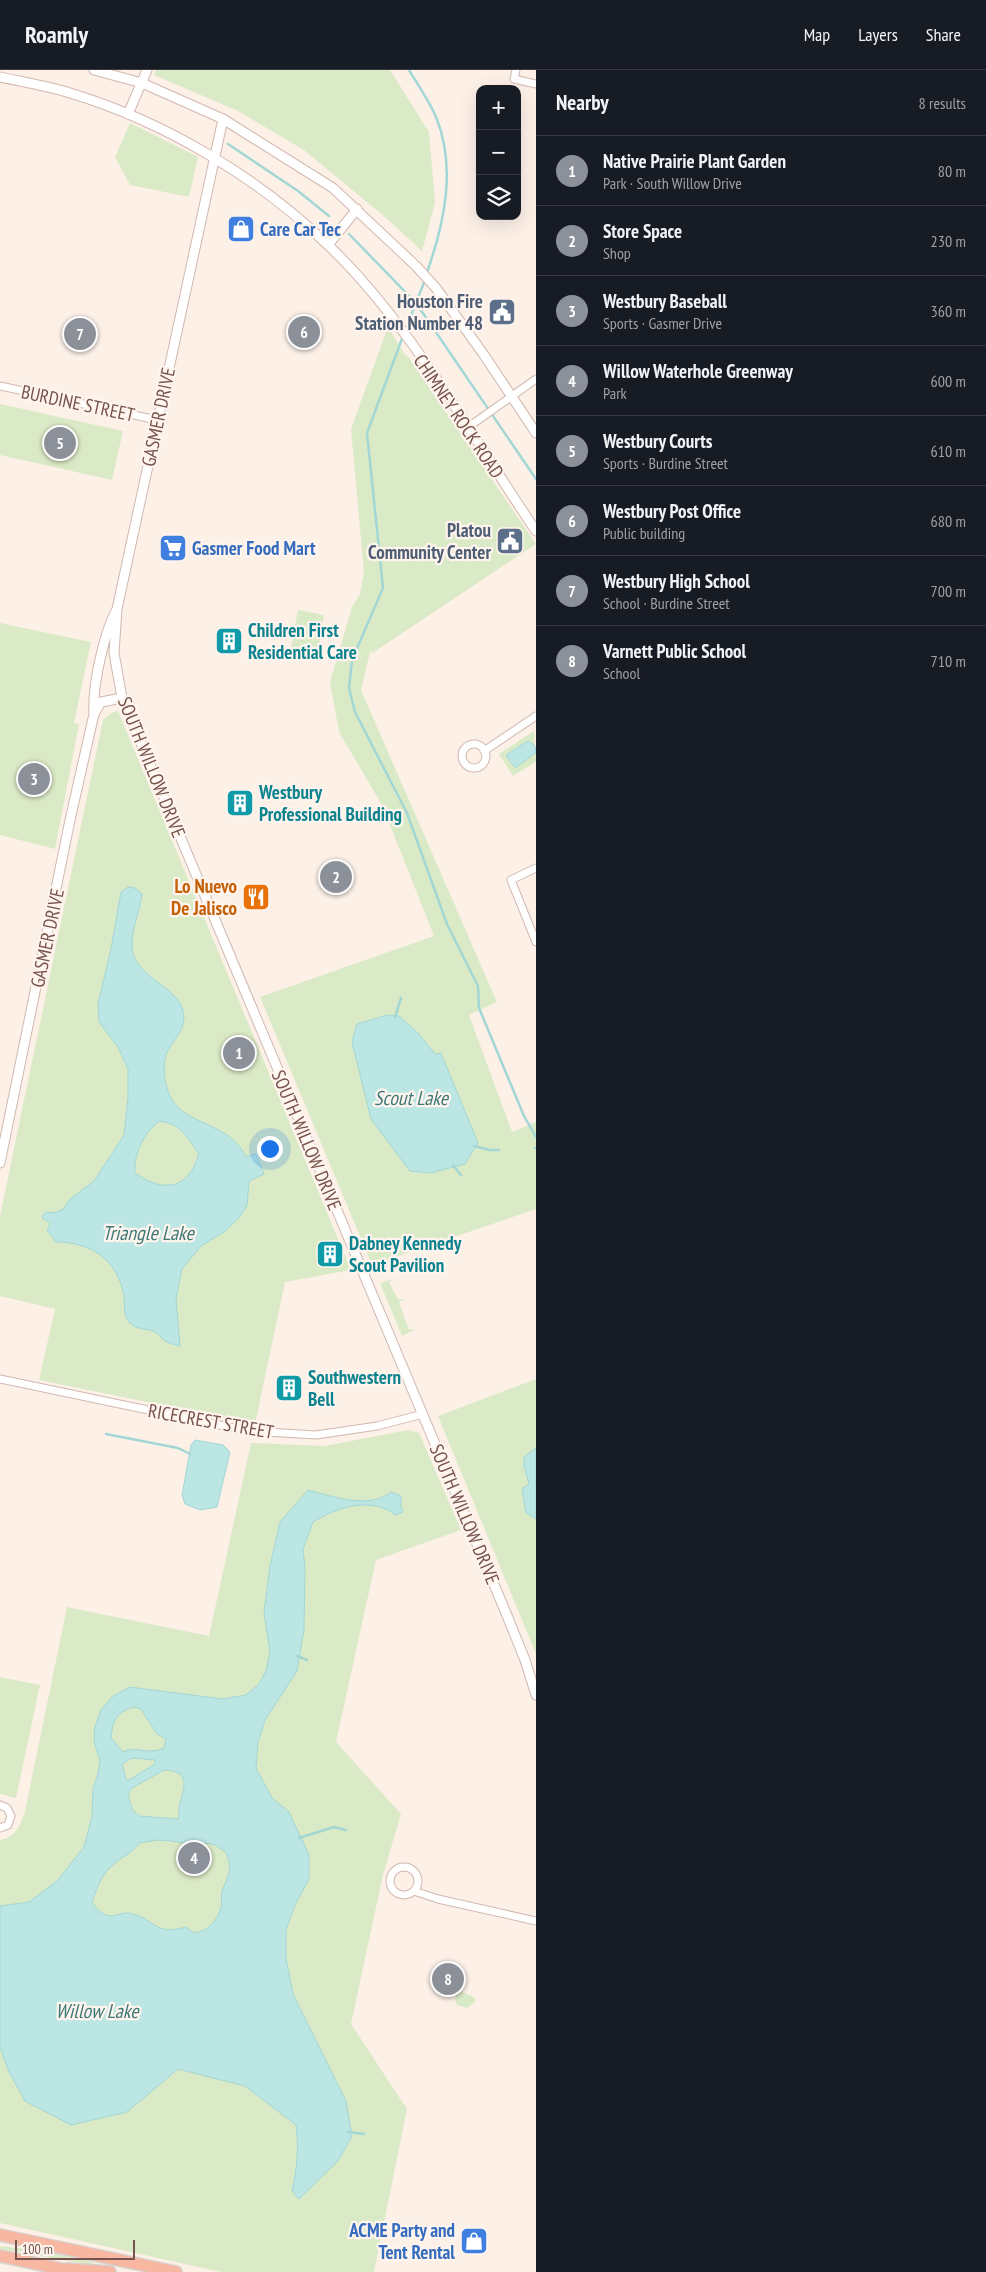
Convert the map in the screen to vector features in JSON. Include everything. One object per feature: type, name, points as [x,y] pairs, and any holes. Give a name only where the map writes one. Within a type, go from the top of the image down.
[{"type":"highway","points":[[0,2235],[174,2272]]},
{"type":"highway","points":[[0,2256],[75,2272]]},
{"type":"highway","points":[[60,2269],[110,2272]]},
{"type":"street","points":[[94,70],[142,83],[223,119],[325,182],[357,208],[436,288],[536,433]]},
{"type":"street","points":[[128,114],[147,70]]},
{"type":"street","points":[[516,70],[514,79],[536,84]]},
{"type":"street","name":"CHIMNEY ROCK ROAD","points":[[0,78],[70,92],[128,114],[215,157],[270,196],[328,244],[410,342],[536,531]]},
{"type":"street","name":"GASMER DRIVE","points":[[0,1163],[70,820],[94,714],[93,700],[109,624],[117,609],[223,119]]},
{"type":"street","points":[[328,244],[357,208]]},
{"type":"street","points":[[468,428],[536,379]]},
{"type":"street","name":"BURDINE STREET","points":[[0,386],[157,420]]},
{"type":"street","name":"SOUTH WILLOW DRIVE","points":[[117,609],[114,653],[122,698],[515,1635],[536,1695]]},
{"type":"street","points":[[94,714],[100,702],[122,698]]},
{"type":"street","points":[[484,751],[536,716]]},
{"type":"street","points":[[536,868],[511,880],[536,942]]},
{"type":"street","name":"RICECREST STREET","points":[[0,1380],[248,1432],[316,1435],[378,1426],[423,1414]]},
{"type":"street","points":[[0,1805],[7,1808],[11,1816],[8,1825],[0,1828]]},
{"type":"street","points":[[414,1891],[418,1881],[415,1871],[406,1866],[401,1866],[393,1871],[390,1877],[392,1889],[403,1896],[414,1891],[438,1899],[536,1921]]},
{"type":"green space","points":[[156,70],[390,70],[429,132],[435,203],[422,251],[385,217],[304,150],[238,111],[154,75]]},
{"type":"green space","points":[[130,123],[198,157],[189,197],[130,185],[115,157]]},
{"type":"green space","points":[[388,327],[536,544],[371,654],[372,650],[361,690],[497,1002],[469,1015],[512,1132],[536,1122],[536,1209],[372,1265],[260,997],[434,936],[382,805],[339,732],[330,682],[352,607],[360,594],[364,572],[351,429]]},
{"type":"green space","points":[[0,404],[123,431],[112,480],[0,455]]},
{"type":"green space","points":[[298,610],[324,615],[317,657],[290,652]]},
{"type":"green space","points":[[0,623],[91,642],[74,723],[79,724],[55,849],[0,835]]},
{"type":"green space","points":[[118,711],[351,1270],[285,1282],[255,1424],[39,1380],[55,1309],[0,1296],[0,1216],[103,720],[111,713]]},
{"type":"green space","points":[[534,731],[536,762],[513,776],[499,754]]},
{"type":"green space","points":[[394,1279],[389,1282],[398,1299],[405,1299],[399,1302],[409,1330],[416,1329],[402,1336],[380,1283]]},
{"type":"green space","points":[[536,1379],[536,1654],[438,1416]]},
{"type":"green space","points":[[408,1430],[419,1433],[461,1530],[376,1560],[336,1742],[401,1814],[383,1875],[351,2024],[407,2109],[374,2272],[221,2272],[0,2223],[0,1840],[5,1839],[17,1830],[25,1811],[67,1607],[209,1636],[251,1443],[325,1446]]},
{"type":"green space","points":[[0,1677],[40,1685],[16,1798],[0,1794]]},
{"type":"green space","points":[[457,1990],[474,1997],[476,2000],[467,2008],[457,2005],[455,2000]]},
{"type":"green space","points":[[1,2246],[38,2250],[93,2262],[92,2265],[0,2249]]},
{"type":"water","points":[[528,741],[535,746],[536,753],[515,768],[506,755]]},
{"type":"water","name":"Triangle Lake","points":[[128,887],[135,888],[142,894],[132,940],[135,958],[149,975],[176,998],[182,1007],[184,1018],[182,1028],[166,1055],[164,1066],[165,1078],[172,1100],[189,1115],[230,1137],[246,1157],[256,1154],[264,1174],[249,1181],[247,1206],[238,1219],[224,1232],[201,1246],[182,1269],[176,1299],[180,1346],[165,1341],[155,1332],[131,1325],[125,1312],[124,1296],[119,1280],[107,1261],[90,1249],[79,1245],[56,1242],[47,1230],[51,1223],[43,1219],[42,1216],[46,1212],[55,1213],[63,1209],[70,1199],[94,1181],[124,1135],[128,1098],[128,1069],[118,1047],[99,1022],[98,1004],[111,949],[121,892]],"holes":[[[160,1121],[183,1132],[199,1154],[194,1166],[182,1181],[165,1185],[156,1184],[135,1173],[135,1166],[138,1151],[149,1130]]]},
{"type":"water","name":"Scout Lake","points":[[387,1015],[399,1016],[418,1033],[435,1054],[441,1053],[478,1143],[465,1164],[430,1173],[410,1171],[371,1119],[352,1042],[357,1024]]},
{"type":"water","points":[[195,1440],[223,1445],[230,1452],[217,1507],[200,1510],[185,1504],[182,1495],[191,1445]]},
{"type":"water","points":[[536,1448],[536,1519],[526,1513],[522,1489],[529,1484],[524,1466],[524,1457]]},
{"type":"water","name":"Willow Lake","points":[[308,1490],[339,1498],[362,1501],[382,1497],[391,1492],[401,1496],[403,1512],[396,1515],[386,1509],[365,1505],[343,1508],[313,1522],[303,1549],[305,1568],[304,1629],[297,1671],[265,1720],[258,1742],[256,1768],[272,1798],[289,1812],[309,1855],[309,1879],[295,1905],[286,1930],[286,1958],[293,1994],[346,2101],[352,2136],[338,2161],[299,2199],[292,2191],[297,2158],[296,2125],[245,2086],[178,2069],[127,2112],[71,2125],[25,2101],[9,2072],[0,2047],[0,1906],[29,1902],[57,1881],[84,1847],[92,1816],[93,1788],[100,1761],[94,1741],[95,1727],[101,1710],[113,1696],[130,1687],[222,1699],[246,1695],[259,1684],[266,1671],[270,1652],[264,1612],[270,1566],[280,1522]],"holes":[[[133,1707],[141,1709],[156,1733],[166,1739],[164,1748],[153,1751],[128,1750],[123,1752],[111,1738],[114,1722],[122,1712]],[[132,1758],[155,1760],[155,1764],[129,1780],[126,1779],[122,1764]],[[164,1770],[178,1773],[184,1780],[178,1819],[139,1816],[132,1809],[128,1794],[132,1788]],[[157,1840],[198,1845],[209,1844],[222,1849],[227,1854],[229,1874],[222,1892],[221,1908],[211,1925],[204,1930],[194,1933],[186,1927],[167,1930],[137,1915],[125,1913],[109,1916],[101,1913],[96,1908],[92,1902],[103,1876],[110,1867],[140,1843]]]},
{"type":"waterway","points":[[409,70],[436,117],[446,156],[447,176],[443,216],[426,275]]},
{"type":"waterway","points":[[228,144],[298,191],[329,216]]},
{"type":"waterway","points":[[349,234],[416,303],[536,479]]},
{"type":"waterway","points":[[405,331],[425,280]]},
{"type":"waterway","points":[[403,336],[367,433],[383,588],[352,660],[349,688],[355,712],[407,813],[447,924],[478,986],[479,1008],[524,1116],[536,1137]]},
{"type":"waterway","points":[[395,1017],[401,998]]},
{"type":"waterway","points":[[474,1146],[499,1150]]},
{"type":"waterway","points":[[453,1165],[461,1175]]},
{"type":"waterway","points":[[106,1434],[178,1448],[190,1454]]},
{"type":"waterway","points":[[297,1656],[307,1660]]},
{"type":"waterway","points":[[299,1838],[334,1827],[346,1830]]},
{"type":"waterway","points":[[348,2132],[364,2134]]},
{"type":"place","name":"Care Car Tec","points":[[241,229]]},
{"type":"place","name":"Houston Fire Station Number 48","points":[[502,312]]},
{"type":"place","name":"Westbury Post Office","points":[[304,332]]},
{"type":"place","name":"Westbury High School","points":[[80,334]]},
{"type":"place","name":"Westbury Courts","points":[[60,443]]},
{"type":"place","name":"Platou Community Center","points":[[510,541]]},
{"type":"place","name":"Gasmer Food Mart","points":[[173,548]]},
{"type":"place","name":"Children First Residential Care","points":[[229,641]]},
{"type":"place","name":"Westbury Baseball","points":[[34,779]]},
{"type":"place","name":"Westbury Professional Building","points":[[240,803]]},
{"type":"place","name":"Store Space","points":[[336,877]]},
{"type":"place","name":"Lo Nuevo De Jalisco","points":[[256,897]]},
{"type":"place","name":"Native Prairie Plant Garden","points":[[239,1053]]},
{"type":"place","name":"Dabney Kennedy Scout Pavilion","points":[[330,1254]]},
{"type":"place","name":"Southwestern Bell","points":[[289,1388]]},
{"type":"place","name":"Willow Waterhole Greenway","points":[[194,1858]]},
{"type":"place","name":"Varnett Public School","points":[[448,1979]]},
{"type":"place","name":"ACME Party and Tent Rental","points":[[474,2241]]}]
